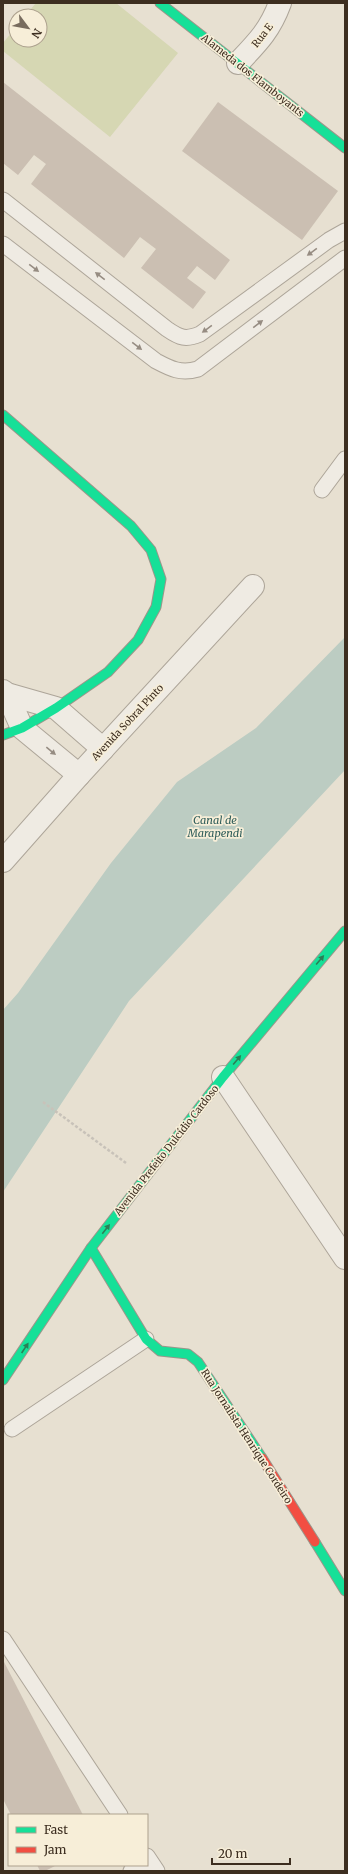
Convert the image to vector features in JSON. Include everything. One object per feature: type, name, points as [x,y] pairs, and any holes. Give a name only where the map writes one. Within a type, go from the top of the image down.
[{"type":"street","name":"Alameda dos Flamboyants","points":[[160,3],[345,148]]},
{"type":"street","name":"Rua E","points":[[238,63],[265,33],[273,21],[280,3]]},
{"type":"street","points":[[3,415],[130,526],[151,550],[161,579],[156,607],[138,640],[108,672],[56,708],[13,731]]},
{"type":"street","name":"Avenida Sobral Pinto","points":[[3,861],[79,775],[253,586]]},
{"type":"street","points":[[79,775],[13,731],[5,692],[56,708],[103,749]]},
{"type":"street","name":"Avenida Prefeito Dulcídio Cardoso","points":[[3,1380],[91,1248],[223,1077],[342,940]]},
{"type":"street","points":[[223,1077],[345,1258]]},
{"type":"street","name":"Rua Jornalista Henrique Cordeiro","points":[[91,1248],[146,1339],[154,1348],[163,1353],[182,1352],[194,1358],[203,1368],[345,1591]]},
{"type":"lane","points":[[3,200],[167,329],[176,335],[191,338],[200,334],[329,240],[345,231]]},
{"type":"lane","points":[[3,244],[156,361],[178,372],[189,372],[198,369],[345,258]]},
{"type":"lane","points":[[322,490],[345,459]]},
{"type":"lane","points":[[12,1429],[146,1339]]},
{"type":"lane","points":[[3,1639],[119,1814]]},
{"type":"lane","points":[[130,1871],[142,1866]]},
{"type":"path","points":[[43,1102],[145,1178]]},
{"type":"green space","points":[[36,3],[116,3],[178,53],[110,137],[3,51],[3,43],[8,37],[8,48],[48,48],[48,8],[32,8]]},
{"type":"water","name":"Canal de Marapendi","points":[[345,637],[345,770],[129,1001],[3,1192],[3,1010],[18,993],[111,863],[177,782],[256,728]]},
{"type":"building","points":[[3,82],[230,260],[215,280],[197,266],[187,278],[206,292],[193,309],[141,268],[156,249],[140,237],[124,258],[31,184],[46,164],[34,155],[18,175],[3,163]]},
{"type":"building","points":[[218,102],[338,191],[302,240],[182,151]]},
{"type":"building","points":[[3,1660],[82,1814],[10,1814],[3,1799]]},
{"type":"building","points":[[38,1866],[55,1866],[45,1871],[40,1871]]},
{"type":"traffic: fast","points":[[160,3],[345,148]]},
{"type":"traffic: fast","points":[[3,415],[131,526],[151,550],[161,579],[156,607],[138,640],[108,672],[56,708],[22,728],[3,735]]},
{"type":"traffic: fast","points":[[3,1380],[91,1248],[223,1077],[345,931]]},
{"type":"traffic: fast","points":[[91,1248],[146,1339],[160,1351],[188,1354],[198,1362],[262,1458]]},
{"type":"traffic: fast","points":[[315,1542],[345,1591]]},
{"type":"traffic: jam","points":[[262,1458],[315,1542]]}]
